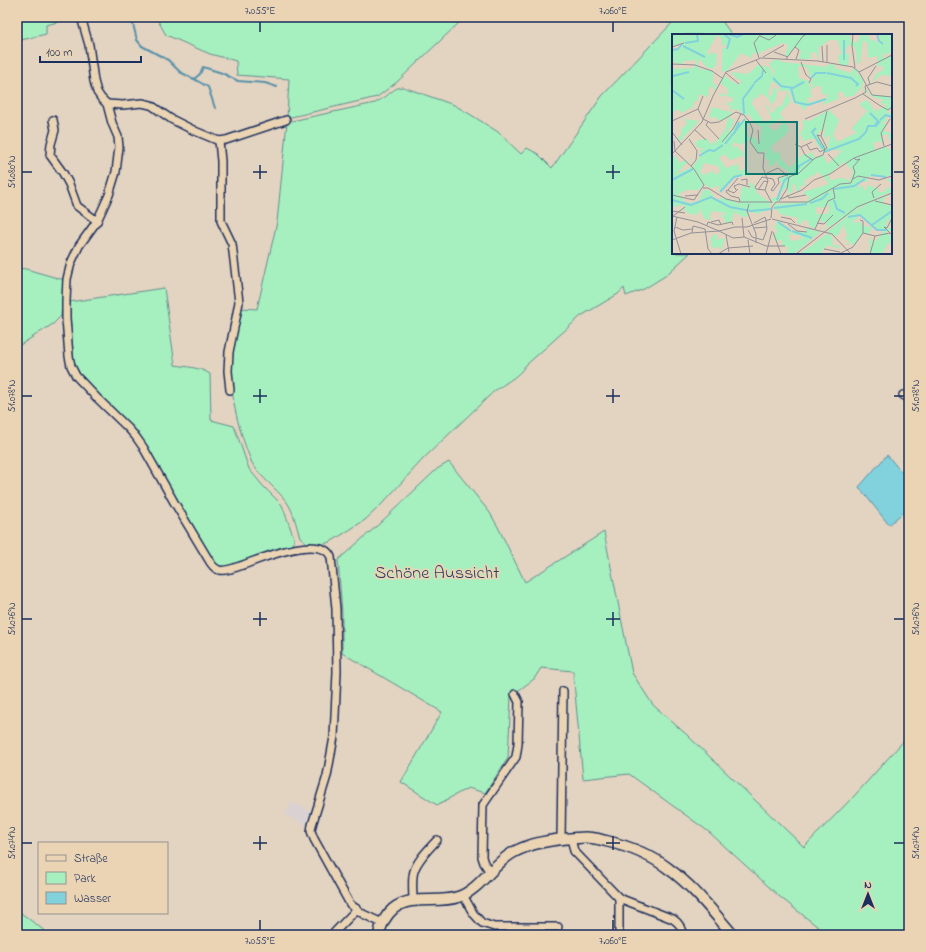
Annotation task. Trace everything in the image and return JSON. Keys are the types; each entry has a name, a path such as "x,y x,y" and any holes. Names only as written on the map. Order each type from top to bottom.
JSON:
{"street":[{"path":"82,17 97,92 107,104 112,123 118,137 119,147 116,172 112,188 97,221 79,246 71,264 66,290 66,318 71,366 76,376 136,437 214,568 218,570 232,569 293,549 306,547 326,551 331,557 336,606 337,672 335,718 332,753 311,831 350,904 363,914 382,923"},
{"path":"107,104 123,105 142,103 151,106 194,131 219,141 286,120"},
{"path":"53,120 55,130 50,155 69,184 77,206 97,221"},
{"path":"219,141 221,161 222,221 232,244 238,302 229,352 228,371 230,390"},
{"path":"563,691 566,839 574,851 619,898 673,918 679,923 682,930 682,935"},
{"path":"490,872 482,857 482,805 516,757 518,744 519,702 515,694"},
{"path":"379,935 382,923 388,913 397,906 405,902 445,900 463,895 471,890 514,852 545,841 592,838 622,845 648,856 670,869 689,886 733,935"},
{"path":"413,901 412,876 418,863 437,840"},
{"path":"463,895 472,913 482,923 494,927 558,927"},
{"path":"619,898 619,935"},
{"path":"332,935 356,909"}],"shaded area":[{"path":"292,802 314,813 309,827 285,815"}],"green space":[{"path":"17,17 77,17 46,25 46,34 17,41"},
{"path":"156,17 463,17 463,19 397,82 377,97 287,118 289,79 237,75 236,61 210,54 166,35"},
{"path":"673,17 719,17 731,34 672,34 672,254 689,254 665,276 644,289 626,296 624,288 618,294 581,316 525,366 517,376 491,394 424,458 381,505 365,520 332,541 324,544 307,543 300,537 289,505 252,463 243,440 236,415 232,390 233,351 241,308 257,309 277,222 287,122 375,103 395,89 403,87 454,105 498,132 521,154 527,148 538,154 552,168 602,96 674,21"},
{"path":"17,268 26,269 64,280 61,316 53,324 17,347"},
{"path":"164,288 175,365 197,369 210,374 211,420 234,426 249,469 282,505 294,538 294,543 291,547 225,567 214,563 209,557 139,435 81,377 74,364 69,302"},
{"name":"Schöne Aussicht","path":"449,462 490,513 525,582 604,532 632,673 653,705 687,735 804,847 856,794 909,735 909,935 820,935 818,927 780,897 709,832 629,774 583,779 573,671 541,668 534,679 511,696 508,758 485,793 468,788 437,805 401,782 442,712 342,653 342,612 338,560 378,525 437,469"},
{"path":"17,910 50,935 17,935"}],"water":[{"path":"887,455 909,481 909,507 889,525 859,487"}],"waterway":[{"path":"133,24 137,40 142,46 168,60 180,72 194,79 200,74 203,67 222,73 238,81 265,83 277,87"},
{"path":"194,79 208,87 215,108"},
{"path":"902,935 909,925"}]}
